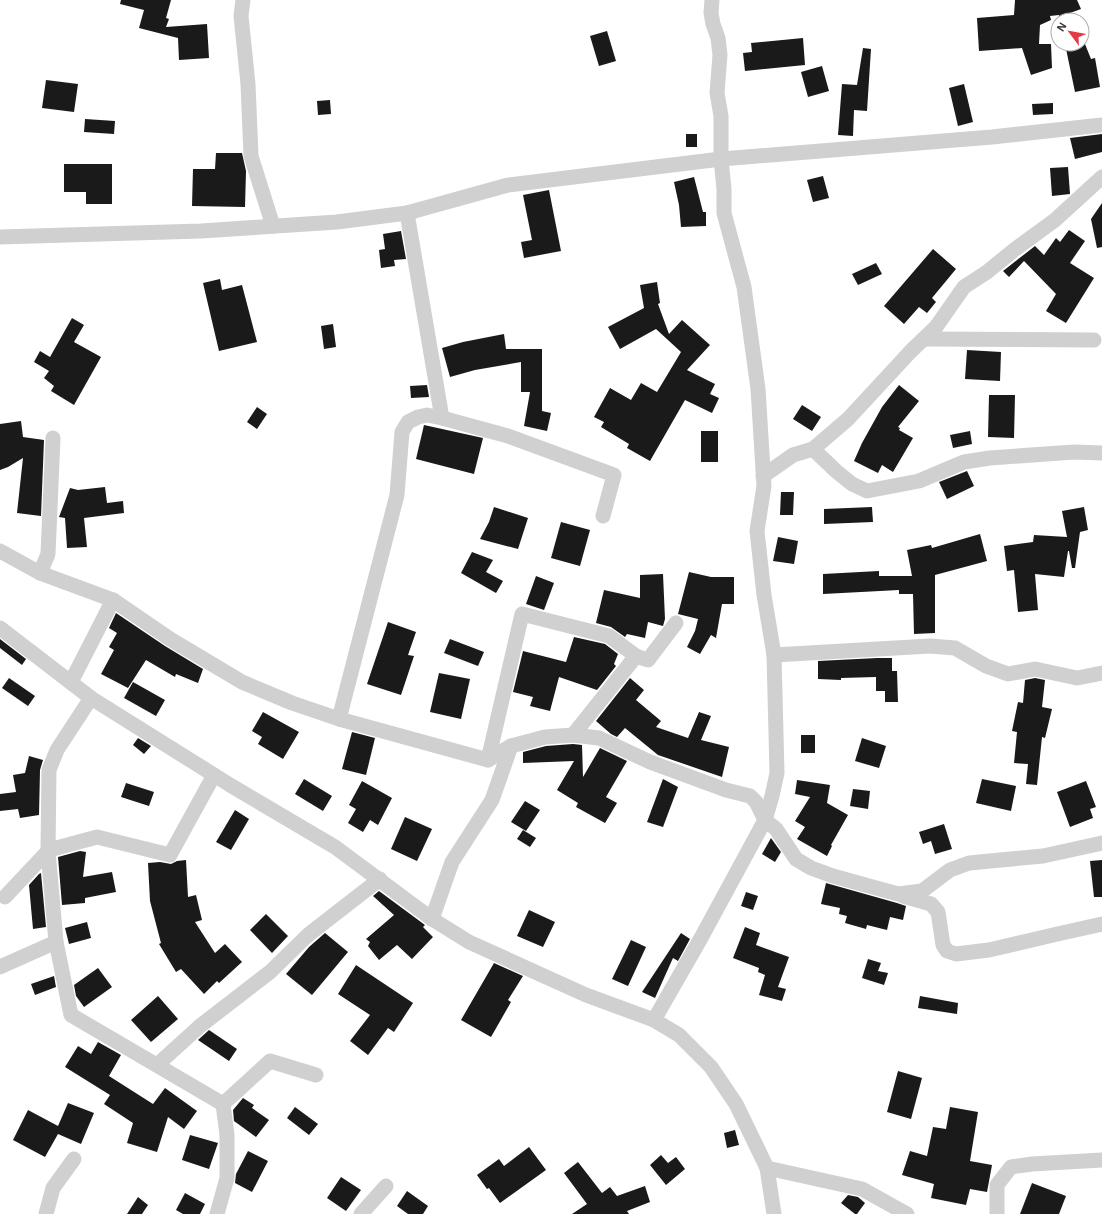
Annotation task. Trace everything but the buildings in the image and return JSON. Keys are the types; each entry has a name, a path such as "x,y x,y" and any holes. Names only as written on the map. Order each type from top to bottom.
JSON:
{"street":[{"path":"243,0 241,16 248,84 251,156 273,226"},
{"path":"654,1020 701,938 765,820 777,774 774,655 764,595 757,531 764,486 758,389 744,288 724,213 724,189 720,159 721,116 717,93 720,55 718,38 711,13 712,0"},
{"path":"0,237 201,231 337,222 407,213 508,185 720,159 992,137 1102,125"},
{"path":"763,476 793,456 813,449 848,419 911,351 936,328 964,287 988,272 1014,250 1055,220 1102,177"},
{"path":"407,213 442,418"},
{"path":"924,339 1094,340"},
{"path":"339,719 397,495 402,432 408,422 418,417 427,415 442,418 508,436 614,475 604,516"},
{"path":"40,573 48,554 53,438"},
{"path":"813,449 852,484 867,491 919,481 964,462 990,458 1074,452 1102,453"},
{"path":"0,551 40,573 113,600 170,639 242,682 292,703 339,719 488,760 511,746 545,737 573,735 599,738 650,762 726,790 750,796 756,802 765,820 776,829 796,859 811,868 833,876 931,904 938,912 943,945 947,951 956,954 989,950 1053,934 1102,924"},
{"path":"70,682 113,600"},
{"path":"488,760 522,614 609,636 636,656 648,660 676,623"},
{"path":"0,628 91,698 214,775 335,847 432,919 469,942 579,992 654,1020 679,1035 711,1067 736,1104 767,1168 774,1214"},
{"path":"774,655 930,646 955,648 986,666 1008,674 1035,669 1077,678 1102,673"},
{"path":"573,735 636,656"},
{"path":"91,698 57,750 49,770 49,851 56,942 71,1015 223,1104"},
{"path":"432,919 452,862 492,800 511,746"},
{"path":"5,898 49,851 97,837 170,855 214,775"},
{"path":"898,894 922,891 950,870 969,863 1043,856 1102,843"},
{"path":"157,1065 200,1026 270,972 308,935 380,879"},
{"path":"0,967 56,942"},
{"path":"223,1104 270,1060 316,1075"},
{"path":"217,1214 227,1178 227,1135 223,1104"},
{"path":"46,1214 53,1188 74,1159"},
{"path":"997,1214 997,1185 1011,1167 1032,1164 1102,1160"},
{"path":"767,1168 862,1189 907,1214"},
{"path":"361,1214 386,1186"}]}
